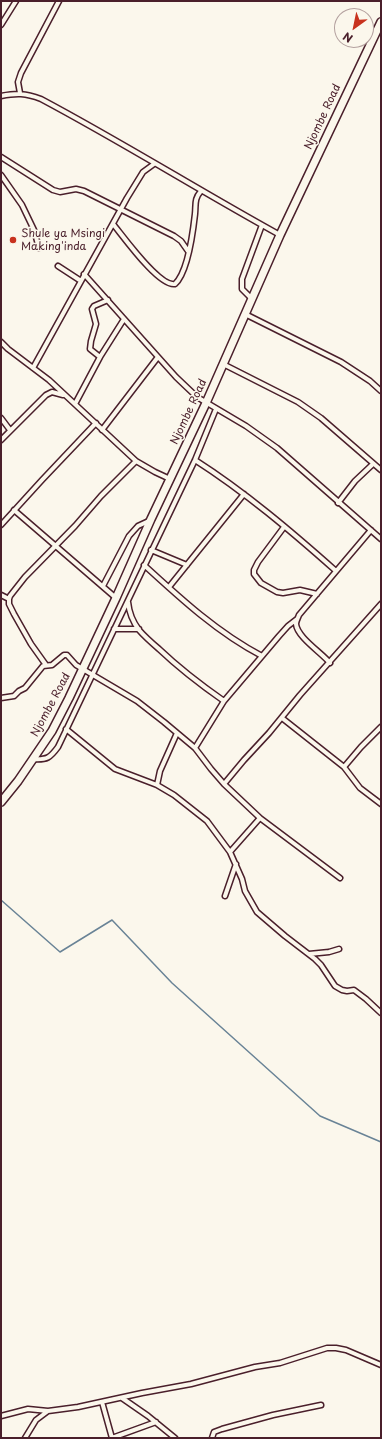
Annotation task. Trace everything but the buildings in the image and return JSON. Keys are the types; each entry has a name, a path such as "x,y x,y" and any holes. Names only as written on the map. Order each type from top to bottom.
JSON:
{"highway":[{"name":"Njombe Road","path":"1,802 18,781 52,731 83,669 151,519 206,403 280,235 381,22"}],"street":[{"path":"1,25 3,16 16,1"},
{"path":"20,93 18,82 21,73 60,1"},
{"path":"1,96 20,93 41,99 104,133 154,164 280,235"},
{"path":"1,157 53,190 60,192 80,190 121,209 178,239 188,251"},
{"path":"33,368 121,209 143,172 154,164"},
{"path":"1,175 22,205 34,230 39,248"},
{"path":"113,224 157,276 168,283 174,284 180,278 184,269 195,202 201,191"},
{"path":"252,300 242,289 242,279 262,225"},
{"path":"58,266 80,281"},
{"path":"84,274 158,358 197,397 246,426 272,444 381,539"},
{"path":"100,357 90,349 96,324 92,309 94,306 108,300"},
{"path":"245,314 341,362 364,377 381,391"},
{"path":"74,404 100,357 124,319"},
{"path":"2,344 49,380 136,460 155,472 170,479"},
{"path":"102,430 158,358"},
{"path":"223,364 298,402 321,418 372,464 381,470"},
{"path":"1,440 49,393 64,395"},
{"path":"33,759 47,759 58,747 195,460 216,409"},
{"path":"1,418 10,430"},
{"path":"1,525 96,423"},
{"path":"46,665 31,644 9,604 10,596 20,583 136,460"},
{"path":"195,460 244,494 336,571"},
{"path":"338,503 355,481 372,464"},
{"path":"169,587 244,494"},
{"path":"14,510 116,598"},
{"path":"103,586 129,536 138,526 151,519"},
{"path":"284,527 258,562 254,570 254,574 261,583 277,592 283,593 300,590 317,594"},
{"path":"195,748 224,701 288,626 297,619 371,530"},
{"path":"151,550 187,565"},
{"path":"144,565 199,613 232,639 262,656"},
{"path":"1,595 9,599"},
{"path":"128,600 129,610 139,629 178,666 224,701"},
{"path":"224,784 381,604"},
{"path":"297,619 297,629 301,635 330,663"},
{"path":"114,629 139,629"},
{"path":"1,698 14,696 25,688 40,668 46,665 52,665 64,655 67,655 74,664 146,708 177,733 195,748 210,769 260,818 340,878"},
{"path":"282,718 344,767 360,788 381,804"},
{"path":"344,767 381,727"},
{"path":"66,729 115,769 157,785 174,794 206,821 230,852 242,879 245,891 257,912 321,964 335,986 342,990 354,990 366,999 381,1014"},
{"path":"157,785 160,771 177,733"},
{"path":"230,852 260,818"},
{"path":"224,896 236,864"},
{"path":"309,954 329,952 339,949"},
{"path":"1,1416 28,1410 48,1411 78,1407 191,1384 255,1367 280,1363 332,1347 346,1350 381,1365"},
{"path":"122,1398 156,1422 175,1438"},
{"path":"102,1402 112,1438 156,1422"},
{"path":"212,1438 214,1432 222,1429 273,1415 320,1405"},
{"path":"25,1438 36,1420 48,1411"}],"waterway":[{"path":"1,900 60,952 112,920 172,983 320,1116 381,1142"}],"place":[{"name":"Shule ya Msingi Making'inda","path":"13,240"}]}
